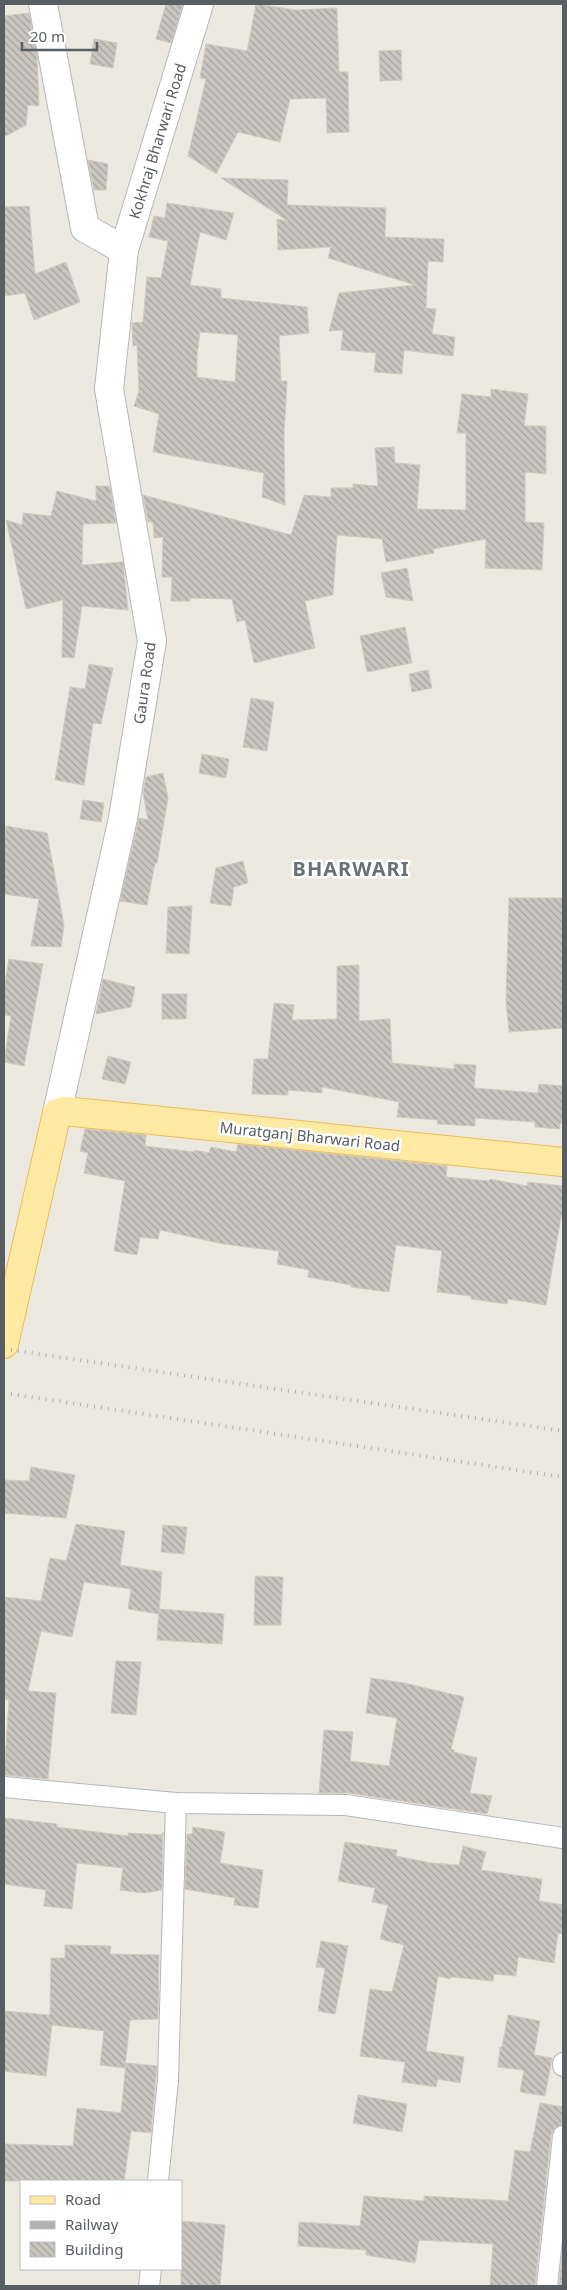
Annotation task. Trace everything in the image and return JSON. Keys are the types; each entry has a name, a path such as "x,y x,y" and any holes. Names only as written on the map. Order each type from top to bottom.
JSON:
{"main road":[{"name":"Muratganj Bharwari Road","path":"57,1113 64,1111 563,1162"},
{"path":"4,1344 57,1113"}],"street":[{"path":"43,4 85,228 124,250"},
{"name":"Kokhraj Bharwari Road","path":"124,250 199,4"},
{"name":"Gaura Road","path":"57,1113 123,818 152,641 108,389 124,250"},
{"path":"4,1787 176,1803 346,1805 563,1838"},
{"path":"158,2180 168,2080 176,1803"},
{"path":"547,2286 563,2136"},
{"path":"150,2286 151,2270"}],"building":[{"path":"166,4 183,4 171,43 156,39"},
{"path":"256,4 296,10 337,8 339,72 348,72 349,132 327,133 326,98 290,99 280,142 238,132 216,174 188,156 206,79 200,78 206,44 247,51"},
{"path":"29,13 37,56 39,106 28,105 26,125 4,137 4,16"},
{"path":"94,39 117,43 113,68 90,64"},
{"path":"401,50 402,80 380,81 379,51"},
{"path":"88,160 108,164 106,190 94,190"},
{"path":"221,178 288,180 287,205 386,208 385,237 444,239 443,262 428,261 426,308 436,309 432,334 455,337 453,356 404,350 402,374 374,372 376,353 341,350 343,330 329,331 339,293 415,285 328,258 331,247 278,250 277,219 288,221"},
{"path":"167,203 234,213 226,240 200,232 190,285 221,289 221,298 307,307 309,333 279,336 281,381 287,381 284,435 285,505 262,497 264,473 153,452 159,414 134,406 139,391 137,345 133,346 132,323 143,322 147,277 161,278 168,241 149,237 154,216 165,218","holes":["200,332 238,335 235,382 197,377"]},
{"path":"29,206 35,274 66,262 80,302 34,320 25,293 4,296 4,207"},
{"path":"491,389 528,394 524,426 546,426 546,474 525,472 525,522 544,523 542,570 485,568 486,539 433,549 434,553 386,562 382,539 337,535 333,595 305,601 315,648 254,663 245,620 237,622 232,599 191,598 190,601 171,601 172,577 162,577 163,537 154,538 153,522 148,522 143,495 291,535 304,495 331,497 331,488 353,488 353,484 378,486 375,448 394,447 395,463 420,465 417,509 466,510 466,433 457,433 462,394 491,397"},
{"path":"96,486 110,486 116,523 83,524 82,565 123,562 128,610 82,606 74,658 62,657 63,600 26,609 6,520 22,525 23,513 51,516 57,491 96,501"},
{"path":"407,568 413,601 386,597 381,573"},
{"path":"405,627 412,663 367,672 360,636"},
{"path":"89,664 113,668 101,724 93,723 84,785 55,780 70,687 85,689"},
{"path":"428,670 432,688 412,692 409,674"},
{"path":"251,698 274,702 267,751 243,747"},
{"path":"202,754 229,759 226,778 199,773"},
{"path":"163,773 168,798 157,863 155,863 147,905 120,901 139,818 148,820 143,793 146,777"},
{"path":"83,800 104,803 101,822 80,819"},
{"path":"6,826 47,833 64,925 61,947 31,946 39,899 4,894 4,840"},
{"path":"243,861 248,883 234,887 231,906 210,903 216,868"},
{"path":"509,898 563,898 563,1028 509,1032 506,1001"},
{"path":"192,906 189,954 166,953 168,907"},
{"path":"9,959 43,964 24,1066 4,1062 11,1016 4,1015 4,988"},
{"path":"359,965 359,1021 390,1019 392,1063 454,1069 454,1064 476,1065 474,1088 538,1093 539,1084 563,1086 563,1123 560,1123 560,1129 535,1127 535,1122 475,1118 475,1126 437,1124 438,1120 397,1117 399,1102 322,1087 322,1093 288,1090 288,1095 252,1094 254,1059 268,1059 274,1003 294,1005 292,1020 337,1019 337,966"},
{"path":"103,979 135,987 131,1007 96,1014"},
{"path":"162,994 187,994 186,1019 162,1019"},
{"path":"108,1056 131,1062 125,1084 102,1079"},
{"path":"85,1129 146,1135 145,1146 194,1152 194,1150 209,1153 211,1147 236,1152 238,1144 447,1166 446,1177 489,1181 490,1179 527,1186 528,1182 563,1186 563,1217 561,1217 546,1305 508,1299 507,1304 471,1299 471,1296 437,1292 442,1251 396,1245 389,1292 351,1287 351,1285 308,1277 309,1270 277,1264 279,1251 223,1244 160,1230 158,1239 140,1237 137,1255 114,1251 125,1181 84,1173 88,1153 80,1151"},
{"path":"31,1467 75,1475 66,1518 4,1513 4,1480 29,1481"},
{"path":"76,1524 125,1531 120,1565 162,1572 159,1614 128,1609 131,1589 84,1582 72,1637 41,1631 28,1691 56,1693 48,1779 4,1775 9,1700 4,1699 4,1597 41,1601 50,1558 66,1561"},
{"path":"163,1525 187,1527 184,1554 161,1552"},
{"path":"255,1576 283,1577 281,1625 254,1625"},
{"path":"159,1609 224,1614 222,1644 157,1640"},
{"path":"116,1661 141,1662 136,1715 111,1713"},
{"path":"371,1678 404,1683 464,1697 451,1749 454,1752 477,1758 470,1793 492,1796 487,1814 348,1793 319,1793 324,1730 353,1732 350,1761 389,1766 397,1718 366,1713"},
{"path":"4,1818 57,1824 57,1827 128,1836 128,1833 163,1835 162,1890 144,1893 120,1890 123,1868 77,1863 72,1909 44,1906 46,1890 4,1884"},
{"path":"193,1827 225,1832 220,1863 263,1870 258,1908 234,1905 235,1898 185,1889 187,1834 192,1834"},
{"path":"345,1842 397,1850 396,1856 431,1863 459,1865 463,1846 486,1852 481,1870 542,1879 539,1901 563,1905 563,1934 558,1933 554,1963 518,1957 516,1976 494,1974 493,1981 451,1977 450,1979 438,1976 426,2051 464,2057 460,2083 438,2079 436,2087 402,2082 405,2062 360,2056 370,1989 392,1992 404,1945 380,1939 388,1905 372,1902 375,1888 338,1881"},
{"path":"321,1941 348,1946 335,2014 318,2011 325,1968 316,1967"},
{"path":"65,1945 111,1946 110,1954 159,1955 158,2019 130,2020 125,2068 100,2065 104,2031 52,2025 46,2076 4,2071 4,2011 50,2015 51,1958 65,1958"},
{"path":"508,2015 540,2021 534,2055 552,2058 545,2096 520,2092 524,2070 498,2067 500,2047 502,2047"},
{"path":"126,2063 157,2066 151,2133 131,2131 124,2180 4,2181 4,2144 73,2146 77,2108 121,2113"},
{"path":"358,2095 407,2104 402,2132 353,2123"},
{"path":"540,2103 563,2107 563,2113 561,2125 554,2129 551,2135 535,2286 490,2286 493,2244 419,2240 415,2263 366,2255 366,2250 298,2246 299,2222 360,2226 364,2196 424,2201 424,2196 508,2201 515,2150 530,2152"},
{"path":"182,2221 225,2225 220,2286 181,2286"},
{"path":"563,2246 563,2286 559,2286"}],"railway":[{"path":"4,1349 563,1431"},
{"path":"4,1393 563,1477"}],"district":[{"name":"BHARWARI","path":"351,868"}]}
